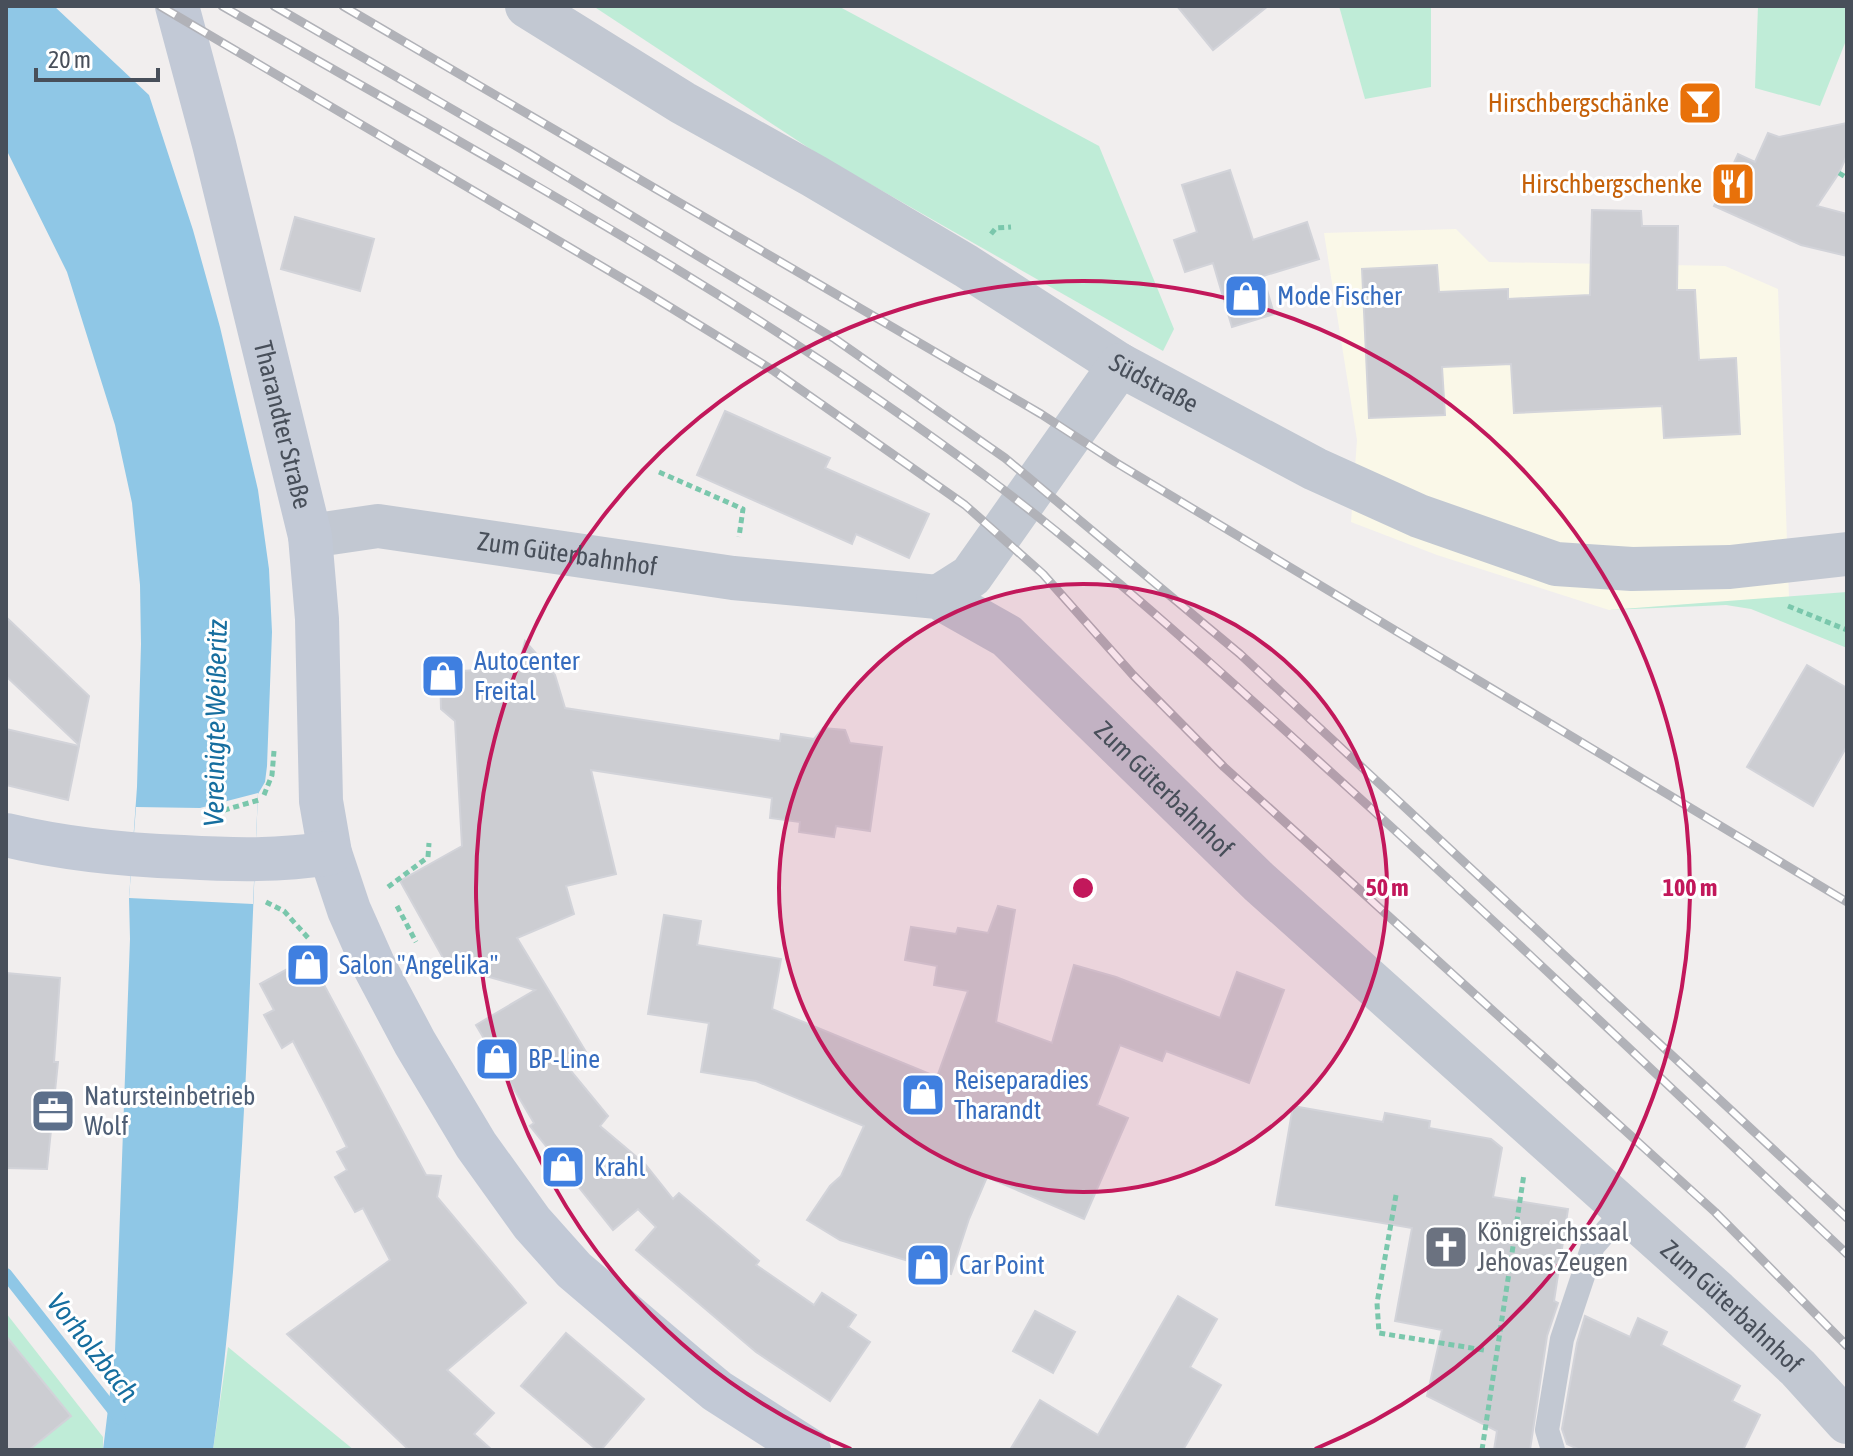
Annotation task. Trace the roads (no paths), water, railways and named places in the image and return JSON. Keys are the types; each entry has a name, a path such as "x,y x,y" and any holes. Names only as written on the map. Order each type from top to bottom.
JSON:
{"main road":[{"name":"Tharandter Straße","path":"177,6 218,159 310,536 317,619 321,801 330,853 349,910 373,964 415,1043 476,1145 532,1223 574,1270 717,1391 809,1450"},
{"path":"6,835 56,846 135,855 256,880 296,858 330,853"}],"street":[{"name":"Südstraße","path":"527,6 683,103 966,266 1120,365 1328,475 1419,516 1556,564 1632,569 1730,567 1847,554"},
{"path":"938,597 971,576 1120,365"},
{"name":"Zum Güterbahnhof","path":"310,536 378,526 733,578 938,597 1007,636 1259,882 1798,1368 1847,1422"}],"lane":[{"path":"1553,1450 1547,1430 1562,1339 1593,1246 1625,1210"}],"water":[{"name":"Vereinigte Weißeritz","path":"6,6 54,6 149,95 193,230 220,327 258,490 269,569 272,632 267,766 265,782 258,794 238,1205 213,1450 103,1450 115,1352 129,898 137,787 140,585 132,503 115,425 67,272 6,149"}],"waterway":[{"name":"Vorholzbach","path":"6,1274 120,1419"}],"railway":[{"path":"160,6 774,371 965,505 1043,574 1133,675 1224,767 1715,1212 1847,1346"},
{"path":"222,6 515,173 709,289 804,349 988,478 1121,585 1249,698 1527,952 1847,1254"},
{"path":"274,6 528,153 835,339 1005,458 1240,654 1847,1218"},
{"path":"343,6 1041,414 1115,462 1847,902"}],"place":[{"name":"Hirschbergschänke","path":"1700,103"},
{"name":"Hirschbergschenke","path":"1733,184"},
{"name":"Mode Fischer","path":"1246,296"},
{"name":"Autocenter Freital","path":"443,676"},
{"name":"Salon \"Angelika\"","path":"308,965"},
{"name":"BP-Line","path":"497,1059"},
{"name":"Reiseparadies Tharandt","path":"923,1095"},
{"name":"Natursteinbetrieb Wolf","path":"53,1111"},
{"name":"Krahl","path":"563,1167"},
{"name":"Königreichssaal Jehovas Zeugen","path":"1446,1247"},
{"name":"Car Point","path":"928,1265"}]}
